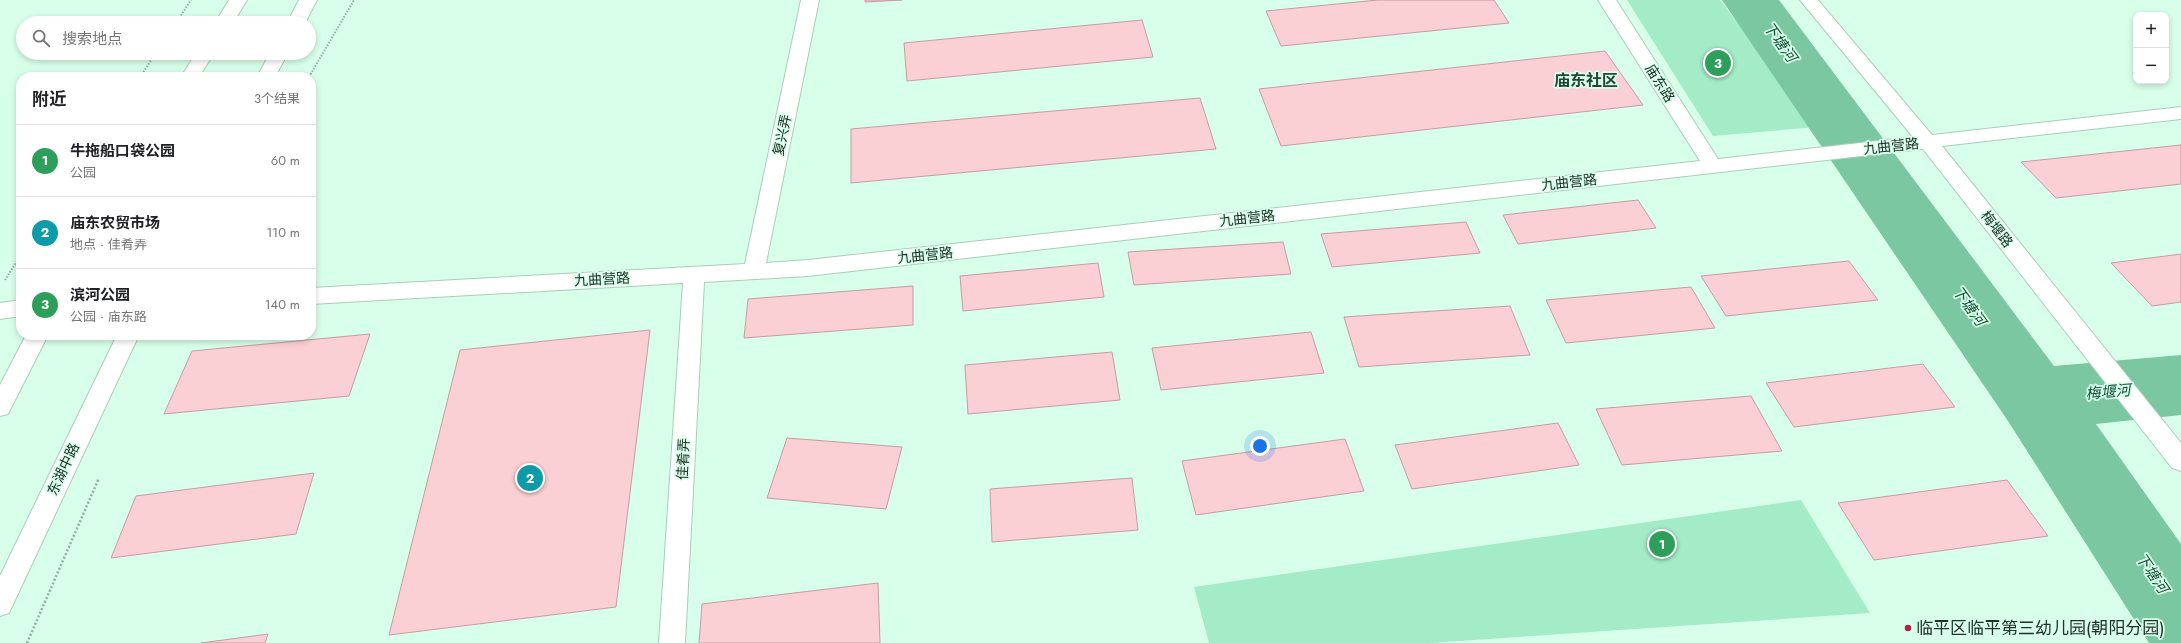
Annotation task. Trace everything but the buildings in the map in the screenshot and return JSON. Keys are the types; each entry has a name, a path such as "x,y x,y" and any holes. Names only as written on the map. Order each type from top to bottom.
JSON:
{"street":[{"path":"228,16 238,0"},
{"path":"300,16 308,0"},
{"name":"复兴弄","path":"754,271 810,0"},
{"name":"庙东路","path":"1607,0 1722,165"},
{"name":"梅堰路","path":"1809,0 1926,142 2181,461"},
{"path":"193,72 201,60"},
{"path":"269,72 275,60"},
{"name":"九曲营路","path":"316,296 808,268 2181,113"},
{"name":"佳肴弄","path":"672,643 694,274"},
{"path":"0,311 16,309"},
{"path":"0,407 34,340"},
{"name":"东湖中路","path":"0,604 98,395 126,340"}],"path":[{"path":"181,16 191,0"},
{"path":"312,72 354,0"},
{"path":"143,72 151,60"},
{"path":"4,280 16,262"},
{"path":"27,643 102,471"}],"green space":[{"path":"1627,0 1720,0 1816,127 1713,136"},
{"path":"1801,500 1870,613 1430,643 1209,643 1194,587"}],"waterway":[{"name":"下塘河","path":"1750,0 2035,399"},
{"name":"梅堰河","path":"2035,399 2181,385"},
{"name":"下塘河","path":"2035,399 2181,616"}],"place":[{"name":"滨河公园","path":"1718,63"},
{"name":"庙东农贸市场","path":"530,478"},
{"name":"牛拖船口袋公园","path":"1662,544"},
{"name":"临平区临平第三幼儿园(朝阳分园)","path":"1908,628"}],"district":[{"name":"庙东社区","path":"1586,80"}]}
